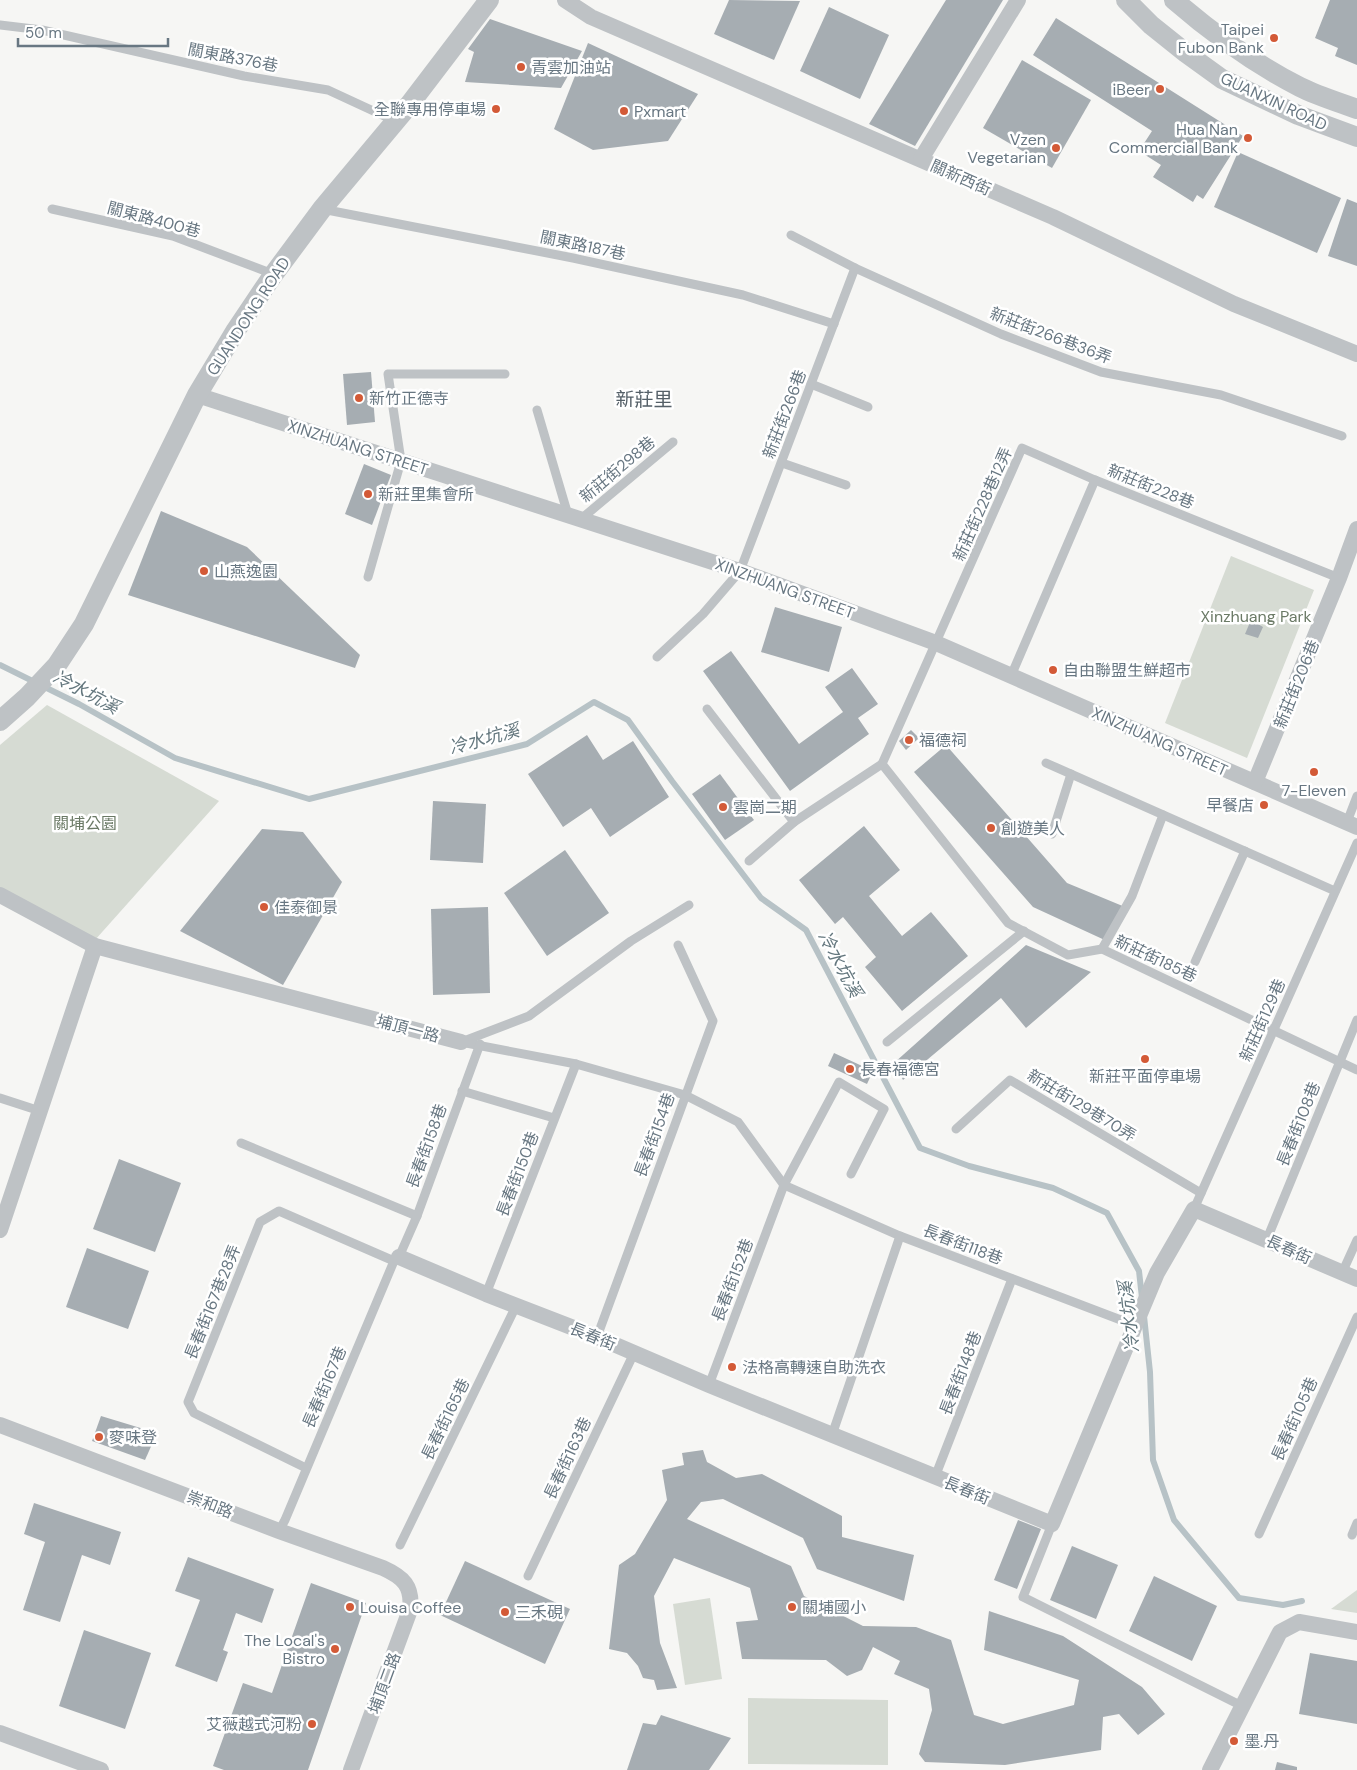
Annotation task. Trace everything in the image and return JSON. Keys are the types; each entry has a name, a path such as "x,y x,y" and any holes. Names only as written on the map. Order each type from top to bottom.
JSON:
{"street":[{"name":"GUANDONG ROAD","path":"0,721 27,697 57,665 84,624 197,395 236,330 273,274 322,209 395,121 489,0"},
{"name":"關新西街","path":"565,0 592,17 1053,217 1234,304 1357,354"},
{"path":"921,159 1018,0"},
{"name":"GUANXIN ROAD","path":"1126,0 1150,25 1222,79 1298,115 1357,137"},
{"name":"GUANXIN ROAD","path":"1174,0 1231,45 1262,65 1301,88 1357,109"},
{"name":"XINZHUANG STREET","path":"197,395 740,571 936,643 1352,824"},
{"name":"新莊街206巷","path":"1255,782 1339,578 1357,529"},
{"name":"埔頂一路","path":"0,895 95,946 461,1042"},
{"path":"0,1230 95,946"},
{"path":"1052,1524 1157,1273 1194,1209"},
{"name":"長春街","path":"1194,1209 1350,1276"},
{"name":"長春街","path":"396,1259 597,1337 709,1385 1052,1524"},
{"name":"崇和路","path":"0,1425 279,1531 383,1568 398,1575 407,1584 410,1595"},
{"name":"埔頂二路","path":"351,1770 410,1610 410,1595"},
{"path":"1210,1770 1280,1632 1299,1622 1357,1632"},
{"path":"0,1733 101,1770"}],"lane":[{"name":"關東路376巷","path":"0,26 42,30 244,76 328,90 395,121"},
{"name":"關東路400巷","path":"52,208 174,236 273,274"},
{"name":"關東路187巷","path":"322,209 573,258 743,295 834,324"},
{"name":"新莊街266巷36弄","path":"791,236 855,268 1001,334 1101,372 1221,394 1342,436"},
{"name":"新莊街266巷","path":"657,657 703,614 740,571 855,268"},
{"path":"368,577 401,461 388,374 505,374"},
{"path":"811,384 868,407"},
{"path":"537,410 574,517"},
{"name":"新莊街298巷","path":"574,517 673,442"},
{"name":"新莊街228巷12弄","path":"936,643 1022,448 1094,480"},
{"path":"782,463 846,485"},
{"name":"新莊街228巷","path":"1011,676 1094,480 1339,578"},
{"path":"749,861 794,822 882,764 936,643"},
{"path":"707,709 794,822"},
{"path":"1046,763 1336,892"},
{"name":"新莊街185巷","path":"882,764 1008,923 1068,955 1102,949 1357,1070"},
{"path":"1052,834 1070,774"},
{"path":"1352,824 1357,796"},
{"path":"1102,949 1132,896 1163,814"},
{"name":"新莊街129巷","path":"1194,1209 1357,844"},
{"path":"1195,962 1245,851"},
{"name":"埔頂一路","path":"461,1042 530,1016 631,941 689,905"},
{"path":"887,1042 1024,931"},
{"name":"長春街154巷","path":"597,1337 713,1021 678,946"},
{"name":"長春街108巷","path":"1267,1239 1357,1020"},
{"path":"461,1042 480,1044 576,1064 685,1095 738,1122 784,1185"},
{"name":"長春街158巷","path":"396,1259 417,1216 480,1044"},
{"name":"長春街150巷","path":"486,1294 576,1064"},
{"name":"新莊街129巷70弄","path":"956,1129 1010,1080 1201,1193"},
{"name":"長春街152巷","path":"709,1385 784,1185 839,1082 884,1109 851,1174"},
{"path":"462,1091 554,1118"},
{"path":"0,1098 40,1111"},
{"path":"242,1143 417,1216"},
{"name":"長春街118巷","path":"784,1185 900,1236 1134,1325"},
{"name":"長春街167巷28弄","path":"306,1468 194,1414 188,1402 260,1222 279,1211 396,1259"},
{"path":"832,1435 900,1236"},
{"path":"1350,1276 1357,1240"},
{"name":"長春街167巷","path":"279,1531 396,1259"},
{"name":"長春街148巷","path":"935,1477 1012,1279"},
{"name":"長春街165巷","path":"400,1545 516,1306"},
{"name":"長春街105巷","path":"1259,1534 1357,1316"},
{"name":"長春街163巷","path":"528,1576 634,1353"},
{"path":"1352,1535 1357,1523"},
{"path":"1052,1524 1023,1597 1242,1706"}],"green space":[{"name":"Xinzhuang Park","path":"1231,556 1314,590 1247,758 1165,723"},
{"name":"關埔公園","path":"47,705 219,801 95,940 0,888 0,745"},
{"path":"1357,1590 1357,1613 1331,1609"},
{"path":"710,1598 722,1679 685,1685 673,1604"},
{"path":"748,1698 888,1700 888,1765 748,1764"}],"building":[{"path":"729,0 800,1 774,60 714,34"},
{"path":"946,0 1003,0 915,146 869,124"},
{"path":"1330,0 1357,0 1357,65 1335,56 1338,48 1315,38"},
{"path":"829,7 889,35 860,99 800,71"},
{"path":"1056,18 1243,136 1203,199 1197,195 1193,202 1153,177 1161,165 1139,151 1152,131 1033,55"},
{"name":"青雲加油站","path":"490,19 582,51 561,88 465,82 474,52 468,49"},
{"name":"Pxmart","path":"588,43 698,94 668,141 593,150 554,129"},
{"path":"1022,60 1091,100 1052,168 983,128"},
{"path":"1238,152 1341,198 1317,253 1214,207"},
{"path":"1347,199 1357,203 1357,266 1328,256"},
{"name":"新竹正德寺","path":"371,372 375,422 347,425 343,374"},
{"name":"新莊里集會所","path":"364,464 391,475 372,525 345,514"},
{"name":"山燕逸園","path":"161,511 247,547 360,655 355,668 128,595"},
{"path":"775,607 842,627 829,672 761,652"},
{"path":"1251,620 1263,627 1258,638 1245,634"},
{"path":"731,651 799,744 843,712 825,687 852,668 878,704 858,718 869,734 790,791 703,671"},
{"name":"福德祠","path":"911,730 919,738 906,750 899,741"},
{"path":"587,735 603,760 633,741 669,797 610,837 591,808 563,827 528,774"},
{"name":"創遊美人","path":"946,745 1067,883 1125,907 1109,942 1033,907 914,772"},
{"name":"雲崗二期","path":"720,774 754,820 725,840 692,794"},
{"path":"433,801 486,804 483,863 430,860"},
{"path":"864,826 900,870 869,896 902,936 931,912 968,956 902,1011 865,967 876,957 843,917 835,924 799,880"},
{"name":"佳泰御景","path":"262,829 303,832 342,882 283,985 180,931"},
{"path":"565,850 609,913 547,956 504,893"},
{"path":"488,907 490,993 433,995 431,909"},
{"path":"1026,945 1091,972 1026,1028 1001,998 903,1080 894,1063"},
{"name":"長春福德宮","path":"834,1053 873,1071 867,1084 828,1066"},
{"path":"119,1159 181,1183 155,1252 93,1229"},
{"path":"87,1248 149,1271 128,1329 66,1307"},
{"path":"101,1416 157,1433 145,1460 92,1441"},
{"path":"703,1450 707,1462 736,1478 762,1474 842,1516 842,1537 914,1555 904,1601 817,1569 803,1538 723,1499 701,1502 687,1519 791,1566 804,1596 863,1626 916,1627 951,1640 974,1715 1003,1724 1074,1705 1079,1680 984,1650 989,1611 1063,1636 1142,1687 1165,1714 1138,1735 1119,1714 1103,1717 1101,1750 1005,1765 925,1762 919,1754 932,1710 929,1689 894,1674 900,1661 873,1647 862,1670 847,1676 826,1660 742,1659 736,1622 758,1620 750,1588 674,1558 654,1596 660,1643 677,1688 657,1690 654,1680 643,1678 638,1666 627,1653 609,1649 619,1565 635,1554 667,1500 662,1470 684,1465 682,1453"},
{"path":"34,1503 121,1532 110,1565 82,1555 60,1622 23,1610 45,1542 24,1534"},
{"path":"1018,1520 1041,1529 1017,1589 994,1580"},
{"path":"1072,1546 1118,1565 1096,1619 1050,1600"},
{"path":"188,1557 274,1589 262,1623 236,1613 223,1650 228,1652 217,1682 175,1666 200,1600 175,1591"},
{"name":"三禾硯","path":"465,1561 570,1609 545,1664 440,1615"},
{"path":"1154,1576 1217,1606 1192,1661 1129,1631"},
{"path":"311,1583 366,1603 308,1770 224,1770 213,1766 243,1683 272,1693"},
{"path":"84,1630 151,1653 125,1729 59,1706"},
{"path":"1310,1653 1357,1661 1357,1724 1299,1714"},
{"path":"661,1715 731,1738 709,1770 627,1770 643,1723 656,1725"},
{"path":"1277,1762 1297,1767 1297,1770 1275,1770"}],"waterway":[{"name":"冷水坑溪","path":"0,665 79,704 175,758 309,799 527,744 594,702 628,720 761,898 806,930 920,1148 969,1166 1053,1188 1107,1213 1139,1271 1142,1298"},
{"name":"冷水坑溪","path":"1144,1316 1150,1372 1153,1460 1174,1520 1239,1598 1283,1605 1302,1601"}],"place":[{"name":"Taipei Fubon Bank","path":"1274,38"},
{"name":"青雲加油站","path":"521,67"},
{"name":"iBeer","path":"1160,89"},
{"name":"全聯專用停車場","path":"496,109"},
{"name":"Pxmart","path":"624,111"},
{"name":"Hua Nan Commercial Bank","path":"1248,138"},
{"name":"Vzen Vegetarian","path":"1056,148"},
{"name":"新竹正德寺","path":"359,398"},
{"name":"新莊里集會所","path":"368,494"},
{"name":"山燕逸園","path":"204,571"},
{"name":"自由聯盟生鮮超市","path":"1053,670"},
{"name":"福德祠","path":"909,740"},
{"name":"7-Eleven","path":"1314,772"},
{"name":"早餐店","path":"1264,805"},
{"name":"雲崗二期","path":"723,807"},
{"name":"創遊美人","path":"991,828"},
{"name":"佳泰御景","path":"264,907"},
{"name":"新莊平面停車場","path":"1145,1059"},
{"name":"長春福德宮","path":"850,1069"},
{"name":"法格高轉速自助洗衣","path":"732,1367"},
{"name":"麥味登","path":"99,1437"},
{"name":"Louisa Coffee","path":"350,1607"},
{"name":"關埔國小","path":"792,1607"},
{"name":"三禾硯","path":"505,1612"},
{"name":"The Local's Bistro","path":"335,1649"},
{"name":"艾薇越式河粉","path":"312,1724"},
{"name":"墨.丹","path":"1234,1741"}],"district":[{"name":"新莊里","path":"644,399"}]}
